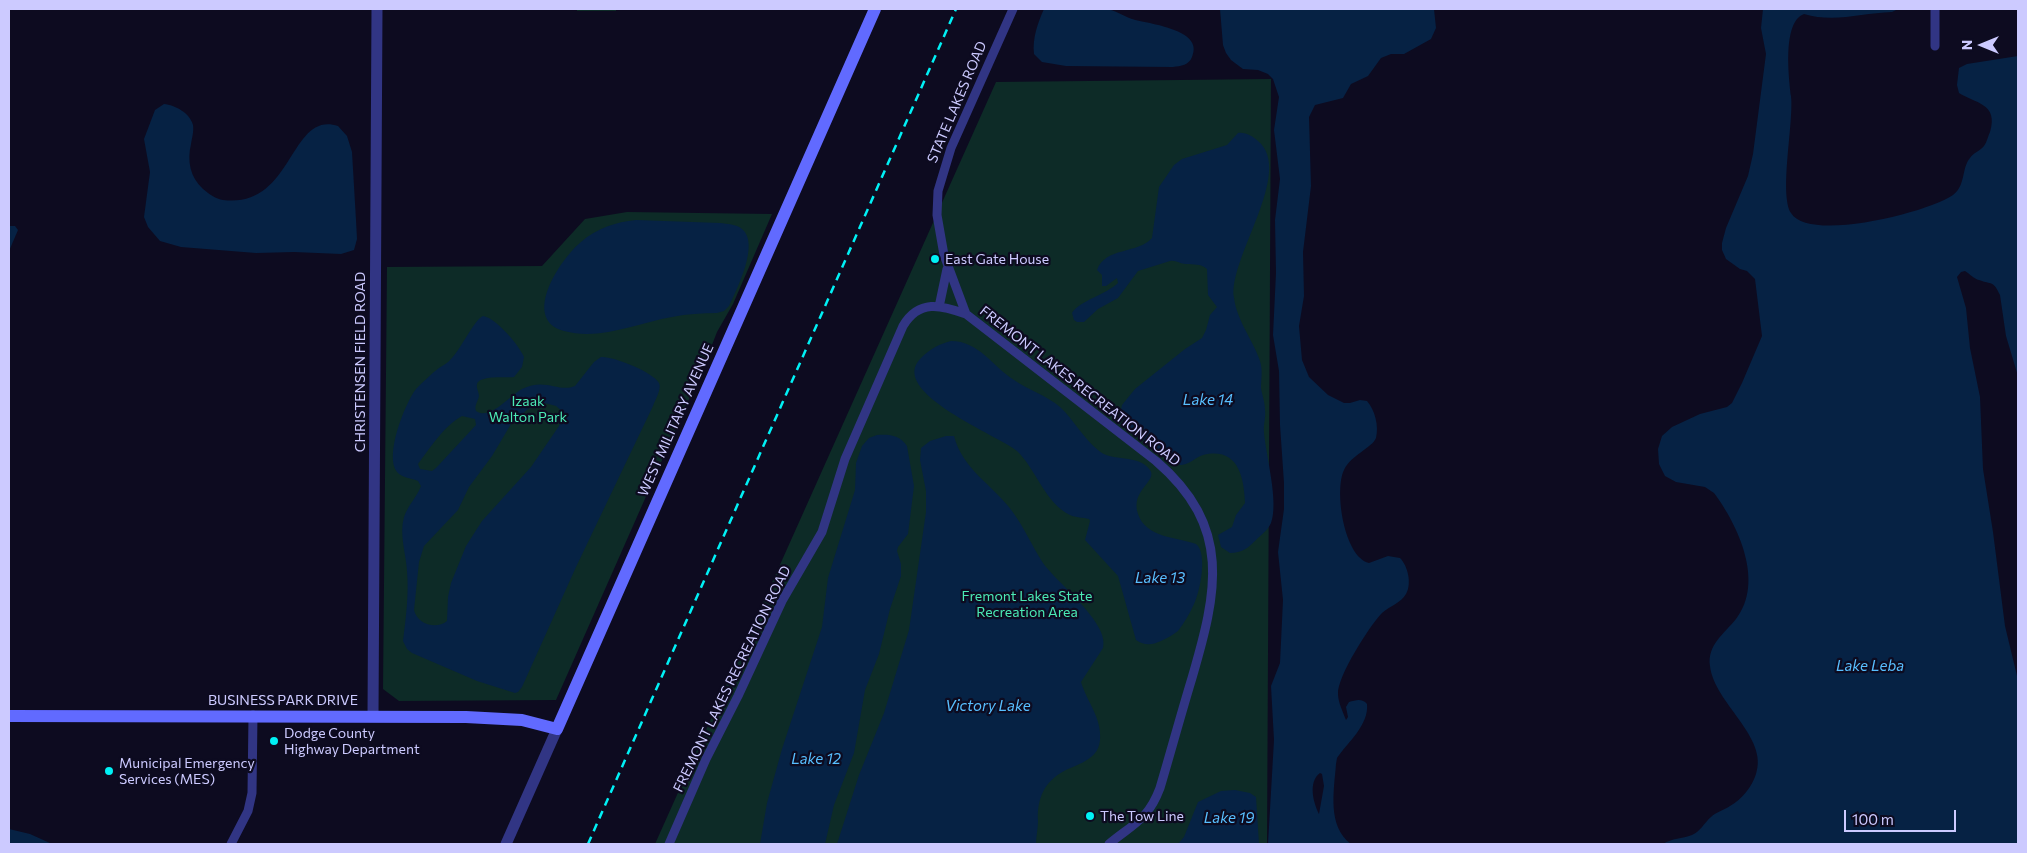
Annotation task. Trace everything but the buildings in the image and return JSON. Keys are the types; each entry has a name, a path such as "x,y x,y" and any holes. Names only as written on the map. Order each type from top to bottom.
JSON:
{"main road":[{"name":"WEST MILITARY AVENUE","path":"557,729 875,9"},
{"name":"BUSINESS PARK DRIVE","path":"9,716 373,715 500,718 533,722 557,729"}],"street":[{"name":"CHRISTENSEN FIELD ROAD","path":"373,715 376,9"},
{"name":"STATE LAKES ROAD","path":"966,314 947,268 937,215 938,196 942,173 951,148 1013,9"},
{"path":"1935,9 1936,46"},
{"name":"STATE LAKES ROAD","path":"939,307 947,268"},
{"name":"FREMONT LAKES RECREATION ROAD","path":"669,844 706,759 738,696 782,601 822,532 846,459 903,326 909,318 920,310 929,307 939,307 966,314 1174,477 1194,503 1208,538 1214,567 1210,607 1203,639 1160,788 1147,814 1109,844"},
{"path":"231,844 248,811 252,793 253,715"},
{"name":"WEST MILITARY AVENUE","path":"506,844 557,729"}],"green space":[{"path":"577,9 616,9 616,11 577,11"},
{"name":"Fremont Lakes State Recreation Area","path":"1271,79 1267,844 655,844 996,82"},
{"name":"Izaak Walton Park","path":"627,212 772,214 733,304 717,332 556,700 399,701 383,689 387,267 542,266 585,219"}],"water":[{"path":"1100,8 1132,19 1173,29 1190,40 1194,48 1191,60 1182,66 1173,67 1066,66 1042,62 1034,54 1034,42 1044,9"},
{"path":"1220,9 1434,9 1436,28 1431,39 1404,54 1391,54 1381,58 1368,76 1351,84 1343,98 1315,105 1309,117 1311,186 1303,252 1304,296 1299,326 1302,360 1309,377 1328,395 1344,403 1360,400 1367,401 1374,413 1377,433 1374,442 1351,460 1344,470 1341,479 1340,492 1343,522 1353,549 1360,558 1369,563 1388,556 1400,558 1403,561 1409,580 1408,590 1404,597 1382,613 1363,639 1348,664 1339,686 1339,700 1346,720 1348,717 1346,707 1349,702 1361,700 1367,704 1365,719 1357,733 1337,758 1336,764 1335,818 1343,837 1351,844 1268,844 1274,740 1271,686 1280,663 1283,600 1278,552 1284,509 1284,483 1279,371 1273,335 1276,273 1275,220 1280,179 1274,130 1279,97 1273,79 1268,74 1258,70 1243,69 1231,60 1223,45","holes":["1320,773 1322,774 1324,786 1319,814 1315,804 1313,787 1316,777"]},
{"name":"Lake Leba","path":"1763,9 1898,9 1892,12 1837,18 1815,17 1804,14 1797,19 1792,28 1788,51 1791,108 1786,190 1791,213 1802,222 1821,225 1844,225 1870,222 1920,209 1953,195 1960,187 1967,162 1985,144 1992,122 1991,115 1984,105 1959,93 1957,85 1959,68 1967,64 2018,56 2018,376 2006,336 1998,290 1992,284 1974,278 1965,271 1961,272 1957,277 1966,308 1970,348 1980,397 1983,469 2005,626 2018,680 2018,844 1663,844 1695,834 1713,815 1739,800 1754,779 1758,760 1755,747 1748,733 1721,693 1714,680 1710,666 1711,652 1714,646 1736,619 1744,604 1748,588 1745,554 1732,521 1714,493 1705,487 1676,482 1665,476 1659,464 1658,449 1662,436 1672,427 1700,414 1727,407 1732,403 1762,336 1755,279 1747,271 1740,269 1726,259 1722,250 1722,243 1726,228 1748,176 1753,154 1766,54 1761,28"},
{"path":"164,104 182,110 189,117 193,125 189,157 192,174 203,189 218,199 223,200 246,199 264,190 278,176 309,132 322,125 338,126 347,136 352,152 357,239 354,250 341,254 256,253 181,247 160,241 148,227 144,217 150,172 144,139 155,110"},
{"name":"Lake 14","path":"1238,133 1251,136 1258,141 1267,155 1269,173 1258,216 1240,261 1235,281 1234,298 1238,315 1261,364 1261,388 1265,404 1264,433 1274,503 1271,523 1266,530 1244,550 1230,553 1221,547 1218,535 1232,527 1236,515 1245,503 1240,473 1231,459 1224,455 1203,455 1185,464 1177,464 1148,444 1120,415 1122,405 1135,389 1185,349 1202,338 1210,315 1217,307 1208,295 1207,269 1199,265 1170,261 1138,271 1118,298 1098,309 1084,322 1074,320 1072,313 1081,305 1118,283 1117,278 1106,286 1102,286 1102,275 1097,270 1101,263 1114,254 1139,247 1152,238 1159,187 1174,165 1182,159 1227,145"},
{"path":"636,220 720,223 740,227 747,236 749,245 748,255 729,306 724,311 717,313 678,316 605,333 578,334 564,331 551,324 545,314 545,302 555,274 564,261 581,242 600,229 621,222"},
{"path":"9,226 15,226 18,230 9,251"},
{"path":"483,316 500,327 512,339 524,357 522,367 514,377 488,378 479,381 477,384 479,396 476,411 481,413 493,410 517,392 530,386 538,384 569,388 575,386 594,362 601,357 614,359 641,370 649,374 660,385 653,406 576,567 522,687 515,693 477,681 412,653 407,649 403,641 408,588 402,537 403,524 404,517 421,486 418,481 404,477 397,472 393,454 394,442 411,396 433,373 450,360","holes":["545,403 556,406 563,412 559,426 531,467 482,521 466,546 451,583 448,597 447,621 438,625 423,622 414,610 419,562 424,546 458,510 469,487 492,456 511,424 528,409","462,416 475,419 476,425 436,468 432,471 420,469 418,464 432,444 449,425"]},
{"name":"Lake 13","path":"951,341 970,345 985,355 1014,380 1055,403 1065,412 1083,435 1104,454 1139,462 1150,470 1150,478 1140,492 1138,499 1138,514 1142,522 1155,532 1196,544 1202,555 1202,573 1196,598 1189,614 1178,631 1168,638 1155,643 1145,644 1136,640 1118,576 1085,540 1089,519 1072,516 1061,510 1047,494 1024,458 1017,451 950,412 919,385 914,371 921,358 935,347"},
{"name":"Lake 12","path":"877,435 894,436 907,446 914,486 908,534 897,551 901,564 901,576 890,609 879,654 865,690 854,753 834,805 825,844 760,844 767,803 782,749 822,627 828,578 855,490 856,463 862,446 869,438"},
{"name":"Victory Lake","path":"946,436 954,436 958,448 971,468 1012,511 1043,563 1091,615 1099,627 1103,638 1103,648 1081,682 1099,724 1100,740 1098,748 1089,759 1061,773 1046,786 1039,803 1036,844 837,844 859,775 884,713 909,630 926,512 926,491 920,460 921,448 930,441"},
{"name":"Lake 19","path":"1235,790 1250,793 1256,797 1259,844 1178,844 1184,837 1198,802 1221,791"},
{"path":"9,829 30,834 52,844 9,844"}],"railway":[{"path":"588,844 956,9"}],"place":[{"name":"East Gate House","path":"935,259"},
{"name":"Dodge County Highway Department","path":"274,741"},
{"name":"Municipal Emergency Services (MES)","path":"109,771"},
{"name":"The Tow Line","path":"1090,816"}]}
